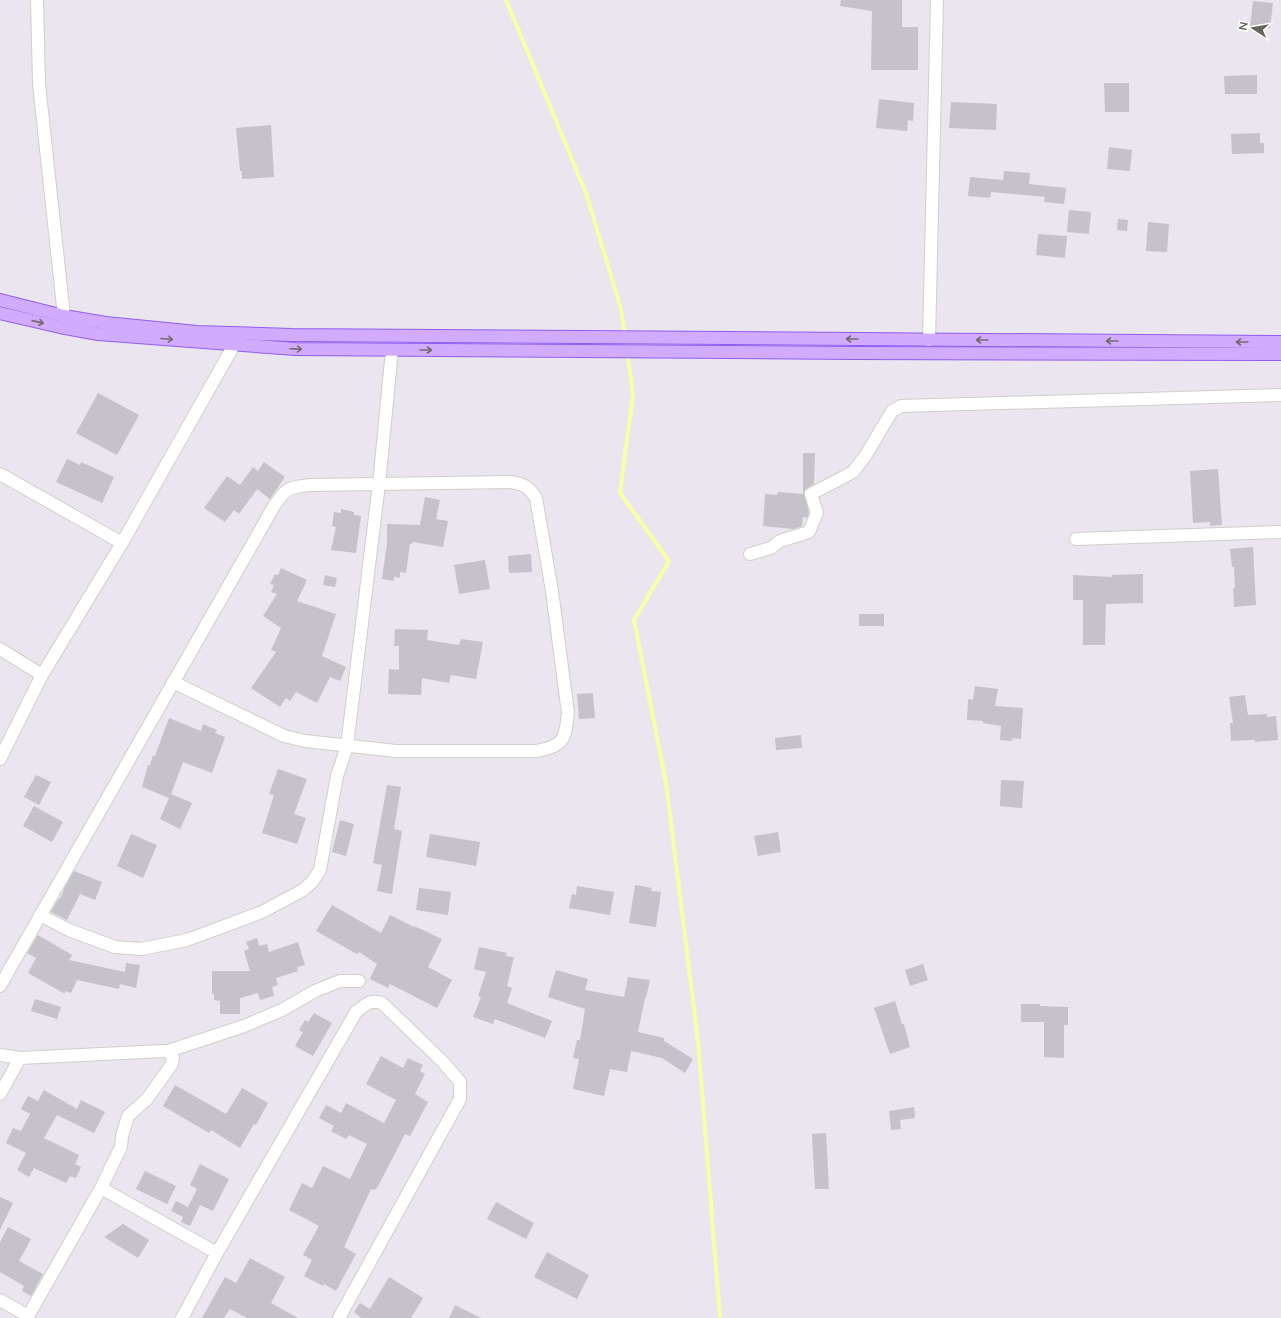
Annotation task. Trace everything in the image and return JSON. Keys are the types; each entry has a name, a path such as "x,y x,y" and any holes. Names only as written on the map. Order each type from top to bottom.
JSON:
{"main road":[{"path":"0,300 64,316 106,323 197,332 292,335 1281,342"},
{"path":"0,313 98,334 295,349 847,353 1281,354"}],"street":[{"path":"37,0 39,84 64,316"},
{"path":"929,340 937,0"},
{"path":"0,759 42,675 122,544 234,345"},
{"path":"40,915 69,930 115,946 141,948 187,940 262,912 303,890 313,881 320,870 337,776 347,746 379,484 392,350"},
{"path":"750,554 771,548 780,541 809,532 817,513 811,494 853,472 866,455 892,411 901,406 1281,396"},
{"path":"0,474 122,544"},
{"path":"0,986 173,682 282,494 292,487 310,485 510,482 520,483 529,487 536,498 552,592 568,713 566,731 562,741 551,748 536,751 396,751 305,741 284,736 173,682"},
{"path":"1076,539 1281,532"},
{"path":"0,648 42,675"},
{"path":"0,1055 20,1058 168,1051 244,1026 282,1010 315,991 340,982 359,981"},
{"path":"182,1318 217,1253 356,1012 368,1002 375,1000 382,1003 443,1062 460,1082 460,1099 339,1318"},
{"path":"0,1300 27,1317 101,1188 121,1147 122,1136 128,1116 146,1099 172,1064 173,1058 168,1051"},
{"path":"0,1094 20,1058"},
{"path":"101,1188 217,1253"}],"building":[{"path":"841,0 902,0 902,27 918,27 918,70 871,70 872,11 840,6"},
{"path":"1253,1 1273,3 1270,28 1250,27"},
{"path":"1257,75 1257,94 1225,94 1224,76"},
{"path":"1104,83 1129,83 1129,112 1105,112"},
{"path":"879,99 914,103 913,121 908,120 907,131 876,128"},
{"path":"951,102 997,104 996,130 949,128"},
{"path":"271,125 274,177 242,179 236,128"},
{"path":"1260,133 1260,143 1264,143 1264,153 1232,154 1231,134"},
{"path":"1109,147 1132,150 1130,171 1107,169"},
{"path":"1004,171 1030,173 1029,184 1066,188 1064,204 1044,202 1045,197 991,192 990,198 968,196 970,177 1003,180"},
{"path":"1069,210 1091,212 1089,234 1067,232"},
{"path":"1118,219 1128,220 1127,231 1117,230"},
{"path":"1148,222 1169,224 1167,252 1146,251"},
{"path":"1038,234 1067,236 1065,258 1036,255"},
{"path":"98,393 139,415 117,455 76,433"},
{"path":"803,453 815,453 814,484 807,488 804,492 809,513 807,518 803,517 802,526 794,529 763,526 765,494 777,495 778,492 803,494"},
{"path":"67,459 80,465 81,462 114,477 102,503 56,482"},
{"path":"264,462 285,477 270,499 257,489 239,514 234,510 225,522 204,508 227,476 240,485 253,467 258,471"},
{"path":"1218,469 1222,525 1210,526 1210,522 1193,523 1190,471"},
{"path":"425,497 440,500 436,519 448,521 443,547 413,542 410,544 406,573 400,572 400,578 394,577 394,581 382,579 387,543 387,524 420,525"},
{"path":"341,509 354,512 354,515 361,516 356,553 331,550 336,527 332,526 334,512 341,513"},
{"path":"1253,547 1256,605 1234,607 1234,567 1232,567 1230,549"},
{"path":"531,554 532,572 509,573 508,556"},
{"path":"485,560 490,589 459,594 454,565"},
{"path":"281,568 307,580 297,601 336,614 322,656 346,667 340,681 330,677 317,703 296,692 290,701 286,698 280,707 251,688 276,652 271,650 281,628 263,616 277,594 271,592 274,585 270,584 275,574 278,575"},
{"path":"1143,574 1143,603 1106,604 1105,645 1083,645 1083,600 1073,600 1073,575 1112,577 1112,575"},
{"path":"325,575 337,578 335,587 323,585"},
{"path":"859,614 884,614 884,626 859,626"},
{"path":"395,629 428,630 427,640 459,645 461,639 483,642 476,679 451,675 449,683 422,678 421,695 388,694 389,669 399,670 399,646 394,646"},
{"path":"975,686 998,689 995,706 1023,708 1021,739 1012,738 1012,741 1000,740 1001,726 983,723 983,721 967,720 968,699 973,700"},
{"path":"593,693 595,718 579,719 577,694"},
{"path":"1245,695 1248,715 1267,714 1267,717 1276,716 1278,740 1255,742 1255,740 1231,741 1230,723 1233,723 1229,697"},
{"path":"169,718 201,731 203,724 217,730 215,733 225,737 212,773 183,762 171,794 192,803 180,829 160,819 169,798 142,787 148,765 150,765 153,755 155,756"},
{"path":"801,735 802,748 776,750 775,738"},
{"path":"278,769 307,779 294,814 306,818 297,844 262,833 274,795 269,794"},
{"path":"36,775 51,782 39,805 24,797"},
{"path":"1001,780 1024,781 1022,808 1000,806"},
{"path":"387,785 401,787 394,829 402,831 392,894 377,891 382,865 373,863"},
{"path":"34,806 63,822 52,842 23,826"},
{"path":"340,820 354,824 346,856 332,852"},
{"path":"778,832 781,852 758,856 754,836"},
{"path":"131,834 157,845 143,878 117,866"},
{"path":"430,834 480,842 476,866 426,857"},
{"path":"74,871 102,882 95,900 80,894 67,920 51,912 59,898 60,899"},
{"path":"635,885 652,888 651,891 661,892 656,927 629,923"},
{"path":"577,886 614,892 610,915 569,908 572,894 576,895"},
{"path":"419,888 451,892 448,915 416,910"},
{"path":"332,905 381,933 390,915 442,939 428,967 452,980 437,1008 390,984 388,988 370,979 377,964 359,952 357,954 316,931"},
{"path":"38,935 72,955 69,960 125,972 126,963 140,965 136,988 120,984 119,989 77,980 71,993 65,991 65,994 28,973 36,958 27,953"},
{"path":"257,938 259,946 267,944 269,952 298,942 305,965 297,967 298,971 276,978 278,985 272,987 274,996 260,1000 258,993 240,998 240,1014 220,1014 220,1001 214,1000 214,994 212,994 212,971 250,971 244,951 249,949 246,942"},
{"path":"479,947 507,953 506,956 514,957 507,986 512,988 507,1003 552,1021 545,1038 495,1019 493,1024 473,1017 481,997 478,996 486,972 474,969"},
{"path":"923,964 928,980 910,986 905,970"},
{"path":"556,970 588,979 585,990 624,997 628,977 650,980 638,1032 664,1038 664,1041 693,1059 685,1073 662,1058 631,1051 627,1072 610,1069 604,1096 573,1089 579,1059 573,1058 577,1040 580,1040 585,1009 548,997"},
{"path":"35,999 61,1007 57,1019 31,1011"},
{"path":"895,1001 902,1024 904,1024 910,1047 890,1054 874,1008"},
{"path":"1021,1004 1040,1004 1040,1006 1068,1007 1068,1025 1064,1025 1064,1058 1044,1057 1044,1022 1021,1022"},
{"path":"314,1013 332,1023 313,1056 295,1046 303,1032 299,1030 305,1020 308,1022"},
{"path":"381,1056 403,1068 408,1058 423,1065 420,1071 425,1074 415,1094 428,1102 410,1136 405,1134 377,1188 374,1190 371,1189 344,1247 356,1254 336,1291 324,1284 323,1286 304,1276 312,1260 303,1255 319,1226 289,1210 302,1183 312,1188 323,1166 350,1179 367,1144 349,1135 346,1139 331,1131 334,1126 319,1118 326,1105 341,1113 346,1103 384,1123 396,1100 366,1084"},
{"path":"175,1085 226,1114 242,1088 268,1103 256,1125 254,1124 240,1148 211,1130 209,1133 163,1106"},
{"path":"44,1090 77,1109 81,1100 105,1112 94,1133 57,1115 44,1138 79,1155 75,1164 81,1167 76,1178 70,1176 66,1183 34,1168 29,1177 17,1170 26,1153 6,1143 13,1128 21,1131 30,1114 21,1109 28,1096 38,1101"},
{"path":"914,1107 915,1118 900,1120 901,1129 891,1130 889,1111"},
{"path":"826,1133 829,1189 815,1189 812,1134"},
{"path":"200,1164 229,1179 213,1211 200,1205 190,1226 181,1222 183,1217 171,1211 176,1201 188,1207 197,1189 190,1185"},
{"path":"145,1171 176,1186 167,1204 136,1189"},
{"path":"0,1197 13,1203 0,1230"},
{"path":"496,1202 534,1223 526,1239 487,1219"},
{"path":"123,1224 149,1240 138,1258 104,1237"},
{"path":"8,1227 31,1239 19,1261 43,1274 31,1296 22,1291 24,1286 0,1272 0,1242"},
{"path":"547,1252 589,1275 577,1299 534,1277"},
{"path":"250,1258 285,1277 271,1303 298,1318 247,1318 230,1309 224,1318 202,1318 225,1277 236,1283"},
{"path":"389,1277 423,1298 411,1318 361,1318 354,1312 360,1303 370,1309"},
{"path":"455,1305 481,1318 449,1318"}],"waterway":[{"path":"506,0 586,193 621,309 633,394 620,493 669,561 634,620 666,783 698,1041 720,1318"}]}
